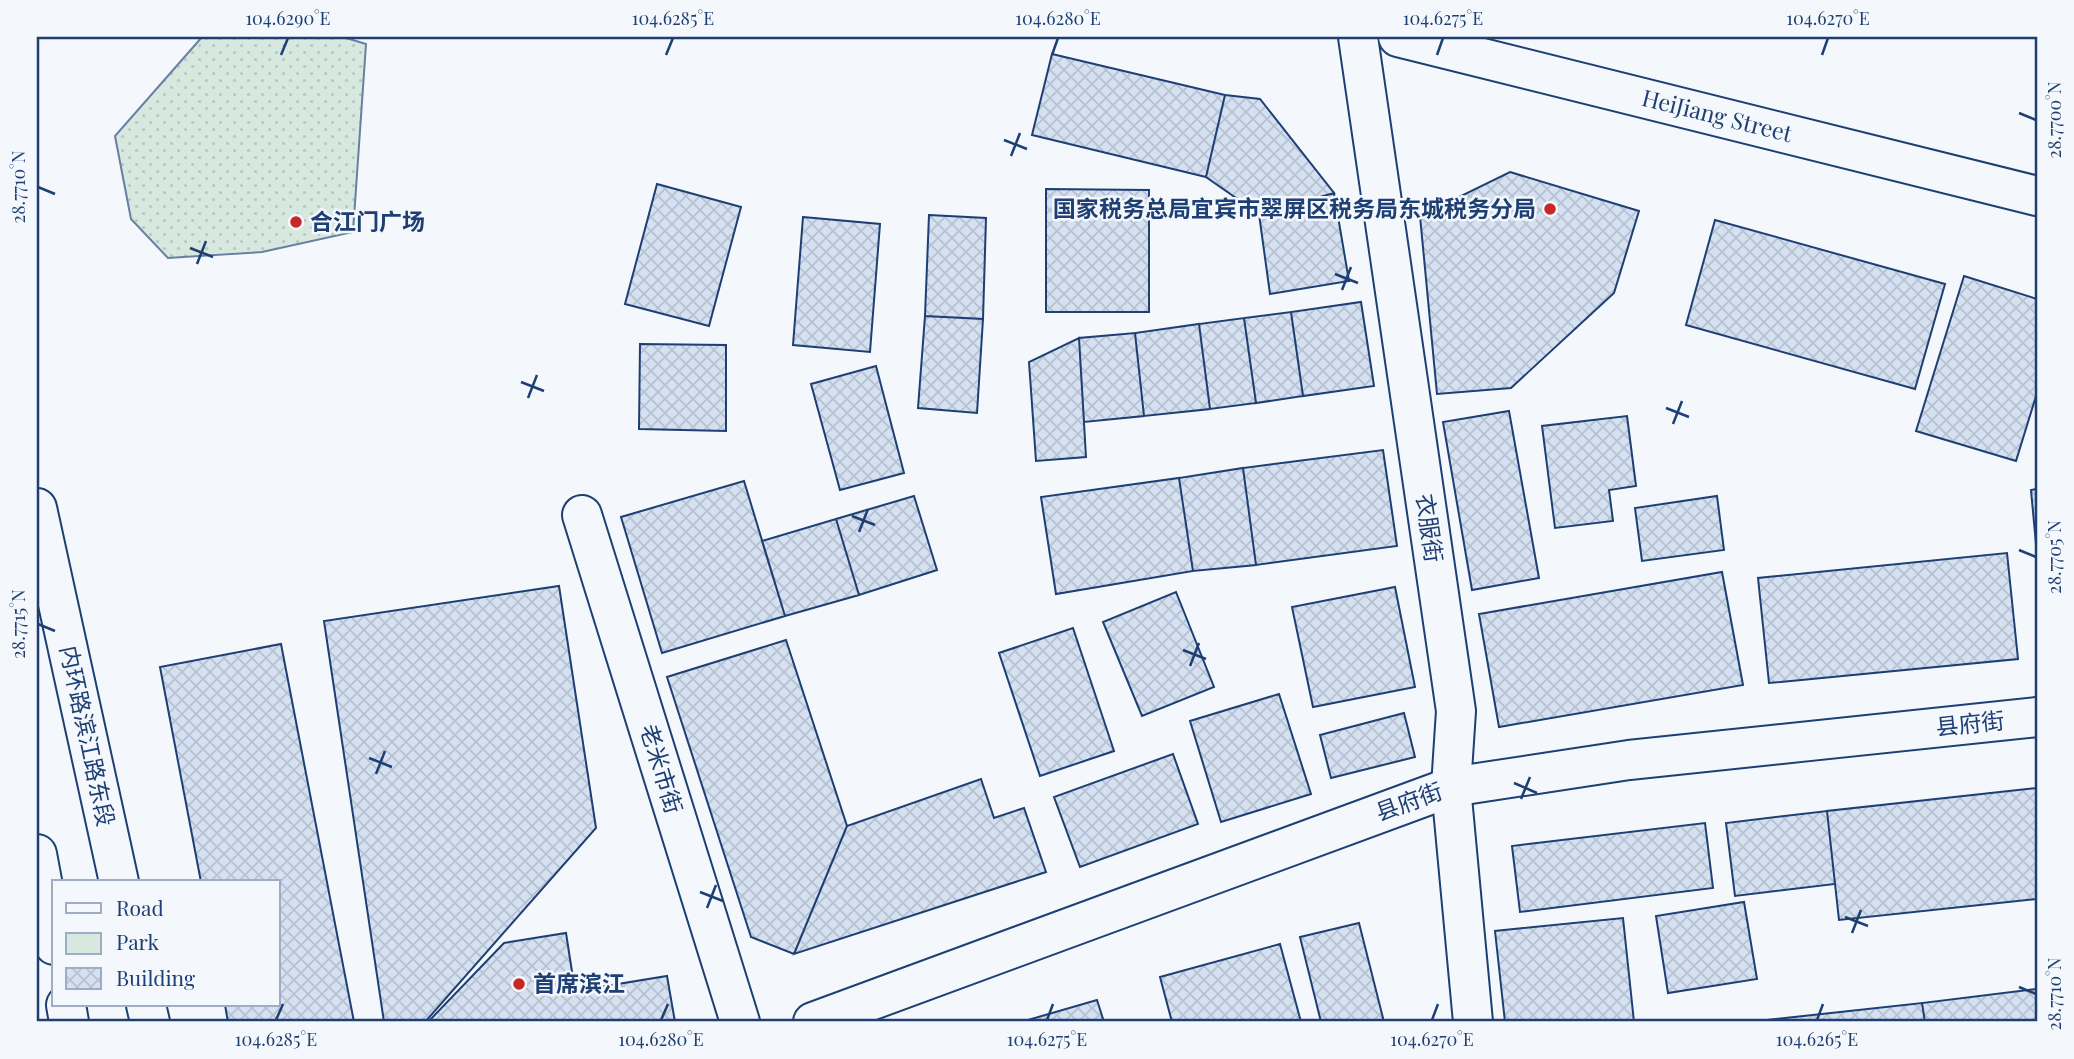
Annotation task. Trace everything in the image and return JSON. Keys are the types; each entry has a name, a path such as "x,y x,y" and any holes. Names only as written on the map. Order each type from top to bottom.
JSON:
{"street":[{"name":"衣服街","path":"1358,37 1456,711 1451,787 1474,1022"},
{"name":"HeiJiang Street","path":"1398,37 2037,196"},
{"name":"内环路滨江路东段","path":"37,508 119,880"},
{"name":"老米市街","path":"582,515 740,1022"},
{"name":"县府街","path":"813,1022 1451,787 1629,760 2037,717"},
{"path":"37,853 52,934"}],"green space":[{"path":"202,37 343,37 366,44 353,232 262,252 168,258 131,219 115,136"}],"building":[{"path":"1052,54 1225,95 1206,177 1032,135"},
{"path":"1225,95 1260,99 1334,193 1259,214 1206,177"},
{"path":"1510,172 1639,211 1614,293 1511,388 1437,394 1420,216"},
{"path":"657,184 741,207 709,326 625,304"},
{"path":"1046,189 1149,190 1149,312 1046,312"},
{"path":"1334,193 1349,281 1270,294 1259,214"},
{"path":"929,215 986,218 983,319 925,316"},
{"path":"803,217 880,224 870,352 793,345"},
{"path":"1715,220 1945,284 1915,389 1686,325"},
{"path":"1964,276 2037,299 2037,393 2016,461 1916,431"},
{"path":"1361,302 1374,386 1303,396 1291,312"},
{"path":"1291,312 1303,396 1256,403 1244,318"},
{"path":"925,316 983,319 977,413 918,408"},
{"path":"1244,318 1256,403 1210,409 1199,324"},
{"path":"1199,324 1210,409 1144,416 1135,333"},
{"path":"1135,333 1144,416 1084,422 1079,338"},
{"path":"1079,338 1086,457 1036,461 1029,362"},
{"path":"640,344 726,345 726,431 639,429"},
{"path":"876,366 904,473 840,490 811,384"},
{"path":"1509,411 1539,578 1472,590 1443,422"},
{"path":"1627,416 1636,486 1609,490 1613,521 1555,528 1542,426"},
{"path":"1383,450 1397,546 1256,565 1243,468"},
{"path":"1243,468 1256,565 1193,571 1179,478"},
{"path":"1179,478 1193,571 1056,594 1041,497"},
{"path":"744,481 785,616 662,653 621,517"},
{"path":"2037,489 2037,555 2031,490"},
{"path":"914,496 937,570 859,595 836,519"},
{"path":"1717,496 1724,550 1642,561 1635,508"},
{"path":"836,519 859,595 785,616 762,541"},
{"path":"2007,553 2018,659 1769,683 1758,578"},
{"path":"1722,572 1743,685 1499,727 1479,614"},
{"path":"559,586 596,828 425,1022 384,1022 324,621"},
{"path":"1395,587 1415,687 1313,707 1292,607"},
{"path":"1176,592 1214,687 1142,716 1103,622"},
{"path":"1073,628 1114,751 1040,776 999,653"},
{"path":"786,640 847,826 794,954 751,937 667,677"},
{"path":"281,644 354,1022 228,1022 225,1006 280,1006 280,880 201,880 160,667"},
{"path":"1279,694 1311,794 1221,822 1190,721"},
{"path":"1404,713 1415,757 1331,778 1320,735"},
{"path":"1173,754 1198,824 1080,867 1054,797"},
{"path":"981,779 994,818 1024,808 1046,872 794,954 847,826"},
{"path":"2037,788 2037,899 1839,920 1827,811"},
{"path":"1827,811 1835,884 1735,896 1726,823"},
{"path":"1705,823 1713,888 1520,912 1512,846"},
{"path":"1744,902 1757,979 1668,993 1656,916"},
{"path":"1623,918 1634,1022 1505,1022 1495,931"},
{"path":"1359,923 1384,1022 1321,1022 1300,937"},
{"name":"首席滨江","path":"566,933 575,991 667,976 675,1022 428,1022 504,943"},
{"path":"1280,944 1301,1022 1172,1022 1160,977"},
{"path":"2037,989 2037,1022 1925,1022 1922,1003"},
{"path":"1097,1000 1104,1022 1021,1022"},
{"path":"1922,1003 1925,1022 1749,1022"}],"place":[{"name":"国家税务总局宜宾市翠屏区税务局东城税务分局","path":"1550,209"},
{"name":"合江门广场","path":"296,222"},
{"name":"首席滨江","path":"519,984"}]}
